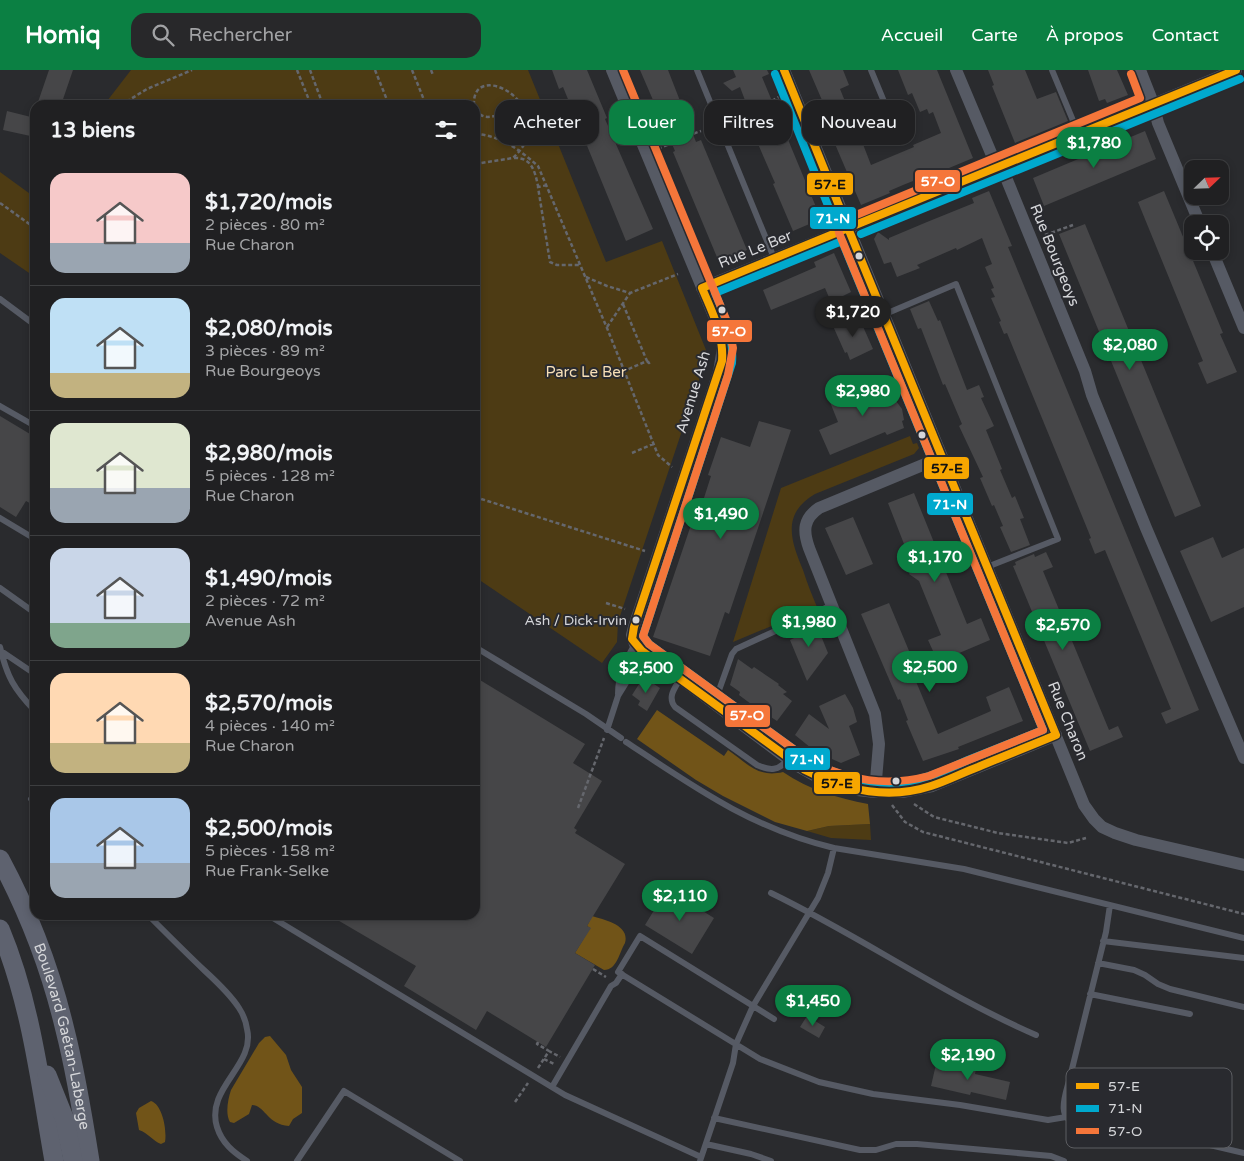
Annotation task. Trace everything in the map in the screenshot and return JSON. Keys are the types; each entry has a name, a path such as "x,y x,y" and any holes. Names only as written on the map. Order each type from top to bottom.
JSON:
{"main road":[{"name":"Boulevard Gaétan-Laberge","path":"0,859 26,914 57,998 73,1067 90,1161"},
{"name":"Boulevard Gaétan-Laberge","path":"0,929 20,986 33,1037 54,1161"},
{"path":"33,1037 65,1120 73,1161"}],"street":[{"name":"Avenue Ash","path":"612,70 721,334 723,348 722,361 634,626 632,636 637,646"},
{"name":"Rue Charon","path":"784,70 1084,805 1102,827 1136,840 1244,866"},
{"name":"Rue Bourgeoys","path":"956,70 990,154 1007,180 1086,371 1092,395 1151,539 1244,758"},
{"path":"1140,70 1153,103 1158,123 1196,215"},
{"name":"Rue Le Ber","path":"702,288 1000,168 1135,112 1221,73 1236,70"},
{"path":"1216,260 1244,328"},
{"path":"875,792 879,750 872,703 804,535 805,525 810,515 825,505 942,457"},
{"path":"637,646 788,759 814,775 849,789 875,792 902,792 932,786 1056,735"}],"lane":[{"path":"697,70 707,100"},
{"path":"871,70 883,100"},
{"path":"1052,70 1078,135"},
{"path":"723,145 774,258"},
{"path":"883,314 956,284 1058,539 987,568"},
{"path":"0,300 30,321"},
{"path":"0,406 30,423"},
{"path":"0,518 30,536"},
{"path":"0,588 30,609"},
{"path":"713,703 732,654 736,649 832,605"},
{"path":"608,730 618,696 618,680 621,671 637,646"},
{"path":"0,649 30,670"},
{"path":"0,649 5,676 30,706"},
{"path":"480,650 586,714 690,785 741,814 780,831 834,848 964,869 1244,938"},
{"path":"680,679 671,696 673,704 680,710 757,765 775,769 780,768 788,759"},
{"path":"277,920 576,1101 701,1159 733,1063 736,1044 753,1006 810,912 824,885 834,848"},
{"path":"771,894 810,912 985,1011 1036,1035"},
{"path":"1072,1068 1110,906"},
{"path":"153,920 218,984 244,1017 249,1035 246,1051 224,1088 214,1112 223,1140 231,1150 247,1161"},
{"path":"774,1019 640,936 618,972 760,1059 819,1082 846,1089 1048,1120 1066,1117 1064,1108 1066,1091"},
{"path":"1103,941 1244,958"},
{"path":"1098,963 1134,970 1170,989 1244,1007"},
{"path":"552,1087 611,986 616,983 622,974"},
{"path":"1090,994 1190,1014"},
{"path":"297,1161 303,1155 344,1091 460,1161"},
{"path":"714,1118 860,1150 876,1150 896,1144 911,1144 1051,1156 1064,1161"},
{"path":"706,1144 751,1154 771,1161"},
{"path":"1223,1148 1244,1153"}],"path":[{"path":"129,100 147,89 192,70"},
{"path":"297,70 309,100"},
{"path":"310,70 321,100"},
{"path":"376,70 387,100"},
{"path":"412,70 424,100"},
{"path":"431,70 433,76"},
{"path":"473,100 480,88 488,86 502,88 513,93 518,100"},
{"path":"774,100 778,98"},
{"path":"480,115 486,117 495,116"},
{"path":"659,148 679,138 704,130"},
{"path":"480,135 496,138 520,152 538,166 658,454 672,467"},
{"path":"513,158 524,145"},
{"path":"480,163 522,158 530,163 534,169 538,187 550,262 557,266 580,265"},
{"path":"538,187 547,185"},
{"path":"0,203 30,224"},
{"path":"1045,235 1073,224"},
{"path":"607,328 630,293 678,274"},
{"path":"585,276 630,293"},
{"path":"623,304 647,361"},
{"path":"628,314 632,313"},
{"path":"624,371 647,361 649,363 652,361"},
{"path":"632,453 654,444"},
{"path":"480,499 644,551"},
{"path":"606,603 624,609"},
{"path":"578,808 608,730"},
{"path":"875,792 892,806 905,822 923,832 1244,914"},
{"path":"912,802 934,817 998,833 1068,843 1086,838"},
{"path":"538,1042 537,1044 549,1051"},
{"path":"515,1102 528,1081"}],"green space":[{"name":"Parc Le Ber","path":"131,70 528,70 540,100 495,100 495,145 558,145 606,262 662,241 706,350 705,362 618,622 617,642 602,663 480,580 480,100 108,100"},
{"path":"0,172 30,194 30,274 0,253"},
{"path":"910,436 913,444 917,443 919,448 914,454 815,494 797,510 793,519 792,529 795,549 817,607 733,642 781,488"},
{"path":"870,824 871,840 831,838 807,831 829,826"}],"shaded area":[{"path":"657,710 724,756 728,750 754,769 767,773 783,772 803,784 824,792 868,804 870,824 829,826 807,831 775,822 723,796 696,780 637,739"},
{"path":"592,916 615,924 624,932 626,937 615,964 608,969 604,970 575,953 590,928 587,926"},
{"path":"270,1036 286,1055 291,1070 302,1087 302,1113 293,1119 289,1126 281,1125 271,1119 260,1108 252,1105 249,1114 234,1123 230,1122 227,1111 231,1090 259,1043 265,1037"},
{"path":"151,1101 159,1108 165,1125 165,1142 161,1144 139,1130 136,1113 139,1108"}],"building":[{"path":"49,70 73,70 63,100 39,100"},
{"path":"552,70 587,70 607,118 605,119 609,128 609,145 616,145 653,229 626,241 587,145 599,145 599,100 568,100 563,87 559,89"},
{"path":"640,70 668,70 680,100 653,100"},
{"path":"733,70 767,70 769,74 762,77 772,100 745,100 740,87 732,91 723,83 736,77"},
{"path":"809,70 843,70 849,85 840,89 844,100 822,100"},
{"path":"898,70 937,70 973,158 918,181 918,179 903,185 889,191 890,193 861,205 835,145 863,145 871,165 914,147 913,145 941,133 933,112 929,114 927,109 920,112 912,93 908,95"},
{"path":"988,70 1025,70 1037,99 1056,92 1068,121 1015,143 992,86 994,85"},
{"path":"1088,70 1117,70 1128,95 1107,103 1105,99 1099,101"},
{"path":"7,111 30,117 30,136 3,130"},
{"path":"1145,131 1156,159 1044,206 1033,178"},
{"path":"694,137 696,142 701,140 747,250 719,262 673,152 675,151 672,145 694,145"},
{"path":"758,145 790,145 821,219 793,231 773,184 775,183"},
{"path":"989,191 1012,246 1008,247 1199,710 1166,724 1161,713 1171,709 1105,550 1095,554 1089,539 1091,538 1007,333 1004,334 999,322 1001,321 991,298 995,297 991,289 994,288 985,267 992,264 982,238 917,265 920,268 897,277 891,262 884,264 874,239 878,232 889,240 889,238 974,203 972,198"},
{"path":"1164,191 1184,239 1184,260 1193,260 1223,333 1220,334 1237,372 1207,384 1198,363 1203,361 1138,202"},
{"path":"1085,224 1201,506 1175,517 1059,234"},
{"path":"834,253 851,292 831,302 825,288 771,310 763,290 816,267 814,262"},
{"path":"929,301 938,321 940,320 967,390 979,385 984,397 981,398 994,426 986,430 1012,498 1015,496 1024,518 1020,519 1030,545 1011,552 1000,527 1003,526 980,478 983,477 959,426 962,424 945,384 943,385 921,328 918,329 910,309"},
{"path":"857,316 873,349 850,360 833,326"},
{"path":"885,379 890,393 902,409 904,428 887,435 885,432 830,455 819,430 838,422 830,402 840,396 840,398"},
{"path":"0,416 30,434 30,503 26,501 16,517 0,507"},
{"path":"759,421 791,430 729,614 725,612 710,656 653,637 692,522 696,523 711,476 708,475 721,437 750,447"},
{"path":"914,493 967,624 981,618 990,640 938,662 928,640 941,635 919,581 909,574 913,567 888,503"},
{"path":"853,517 873,564 846,575 825,528"},
{"path":"1213,537 1222,558 1244,548 1244,607 1211,622 1180,551"},
{"path":"1046,552 1053,567 1043,571 1109,730 1118,726 1123,737 1090,751 1013,566 1016,565 1015,562 1034,554 1035,557"},
{"path":"889,603 917,670 912,672 938,734 991,711 986,697 1009,687 1023,721 958,747 959,749 923,761 906,721 908,720 900,699 898,700 861,614"},
{"path":"815,621 828,653 807,681 790,640 794,638 792,632"},
{"path":"738,659 752,669 754,667 779,684 787,692 783,694 792,701 777,721 739,695 740,692 730,685"},
{"path":"480,680 585,744 573,763 602,781 574,828 577,830 575,833 625,864 587,926 591,928 575,953 595,965 546,1047 487,1011 476,1030 404,986 416,966 338,920 480,920"},
{"path":"644,680 660,688 647,711 638,705 640,701 632,695 641,681"},
{"path":"845,694 853,708 857,722 849,726 860,755 841,763 816,752 795,735 809,714 829,729 819,706"},
{"path":"667,889 714,918 692,954 645,925"},
{"path":"807,1016 825,1027 819,1038 800,1027"},
{"path":"937,1060 976,1069 975,1074 1010,1082 1006,1100 971,1092 970,1095 931,1086"}],"transit line":[{"name":"57-O","path":"623,70 728,324 733,348 728,375 643,636 649,644 810,761 839,773 868,780 883,781 898,781 929,776 1043,730 839,233 838,226 844,220 1140,98 1131,74"},
{"name":"57-E","path":"784,70 848,228"},
{"name":"57-E","path":"848,228 1236,70"},
{"name":"71-N","path":"775,74 835,223"},
{"name":"71-N","path":"861,234 1240,79"},
{"name":"57-E","path":"848,228 1056,735 937,784 899,792 866,791 851,788 805,770 642,651 632,639 634,627 722,361 719,332 702,288 848,228"},
{"name":"71-N","path":"842,241 1043,730 939,773 899,782 868,781 853,778 810,761 649,644 643,636 732,363 730,336 715,293 842,241"}],"place":[{"name":"Ash / Dick-Irvin","path":"636,620"}]}
